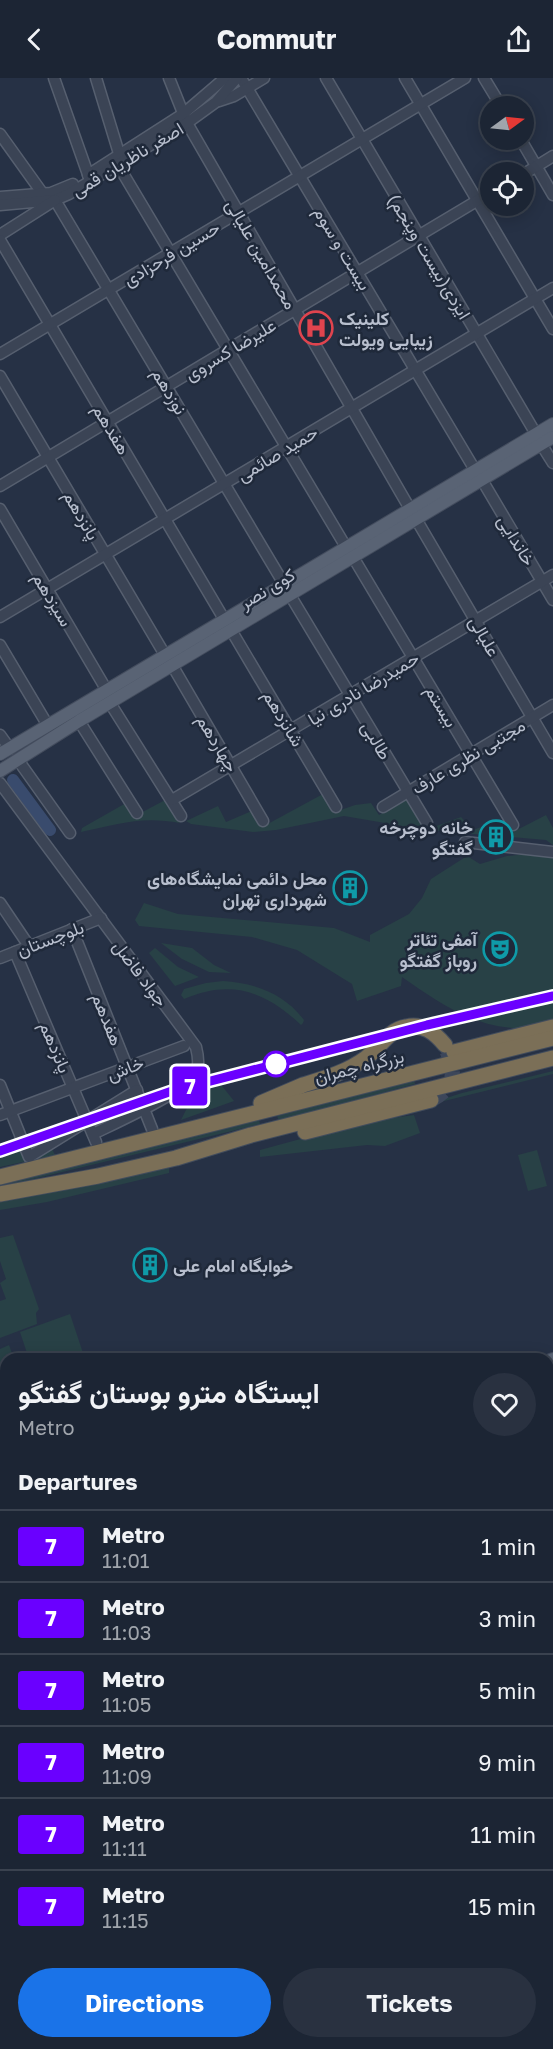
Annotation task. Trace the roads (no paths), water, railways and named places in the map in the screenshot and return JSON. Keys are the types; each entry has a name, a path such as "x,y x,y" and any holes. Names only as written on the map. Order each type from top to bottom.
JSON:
{"highway":[{"path":"215,1122 291,1090 352,1068 372,1053 391,1034 407,1026 418,1026 429,1030 445,1045"},
{"path":"249,1109 372,1073 553,1027"},
{"name":"بزرگراه چمران","path":"0,1177 553,1038"},
{"path":"0,1194 98,1176 176,1158 251,1135 553,1058"},
{"path":"251,1135 304,1133 431,1100"}],"main road":[{"name":"کوی نصر","path":"5,751 106,689 168,660 228,625 539,439 553,424"},
{"name":"کوی نصر","path":"539,439 553,437"},
{"name":"کوی نصر","path":"0,771 110,703 168,660"}],"street":[{"path":"54,78 89,178"},
{"name":"بیستم","path":"96,78 120,161 171,253 513,825"},
{"path":"169,78 185,119"},
{"name":"اصغر ناظریان قمی","path":"185,119 225,78"},
{"name":"اصغر ناظریان قمی","path":"0,205 55,200 216,102 239,78"},
{"name":"بیست و سوم","path":"239,78 478,475"},
{"path":"216,102 234,96 264,78"},
{"name":"ایزدی(بیست وپنجم)","path":"326,78 553,463"},
{"path":"405,78 553,329"},
{"name":"حسین فرحزادی","path":"0,354 465,78"},
{"path":"484,78 495,96"},
{"name":"محمدامین علیالی","path":"185,119 413,514"},
{"path":"0,134 43,194 55,200 0,237"},
{"path":"526,150 553,195"},
{"path":"536,166 553,156"},
{"name":"اصغر ناظریان قمی","path":"0,197 43,194 89,178"},
{"name":"علیرضا کسروی","path":"0,486 480,199"},
{"name":"نوزدهم","path":"55,200 287,589"},
{"name":"هفدهم","path":"0,237 228,625"},
{"name":"حمید صائمی","path":"0,617 553,288"},
{"name":"پانزدهم","path":"0,376 168,660"},
{"name":"خاندایی","path":"478,475 553,600"},
{"name":"سیزدهم","path":"0,509 106,689"},
{"name":"علیالی","path":"413,514 553,753"},
{"name":"حمیدرضا نادری نیا","path":"172,800 553,575"},
{"name":"طالبی","path":"287,589 427,823"},
{"name":"شانزدهم","path":"228,625 336,807"},
{"path":"0,645 47,724"},
{"name":"چهاردهم","path":"168,660 232,764 263,821"},
{"path":"110,703 181,816"},
{"name":"مجتبی نظری عارف","path":"383,807 553,705"},
{"path":"79,721 136,813"},
{"path":"0,735 5,751"},
{"path":"18,760 70,833"},
{"name":"جواد فاضل","path":"0,783 196,1047 198,1069 195,1075 189,1082 144,1108"},
{"path":"465,842 553,852"},
{"path":"0,903 29,946"},
{"name":"بلوچستان","path":"0,958 100,918"},
{"name":"هفدهم","path":"72,929 152,1129"},
{"name":"پانزدهم","path":"15,952 95,1138 144,1108"},
{"name":"خاش","path":"5,1113 183,1046"},
{"path":"0,1085 5,1113 29,1157 137,1090"}],"waterway":[{"path":"13,780 50,830"}],"tunnel":[{"path":"431,1100 445,1091 451,1080 452,1067 447,1051"}],"metro line":[{"name":"7","path":"0,1151 172,1091 427,1025 553,996"}],"place":[{"name":"کلینیک زیبایی ویولت","path":"316,328"},
{"name":"خانه دوچرخه گفتگو","path":"496,837"},
{"name":"محل دائمی نمایشگاه‌های شهرداری تهران","path":"350,888"},
{"name":"آمفی تئاتر روباز گفتگو","path":"500,949"},
{"name":"خوابگاه امام علی","path":"150,1265"}]}
